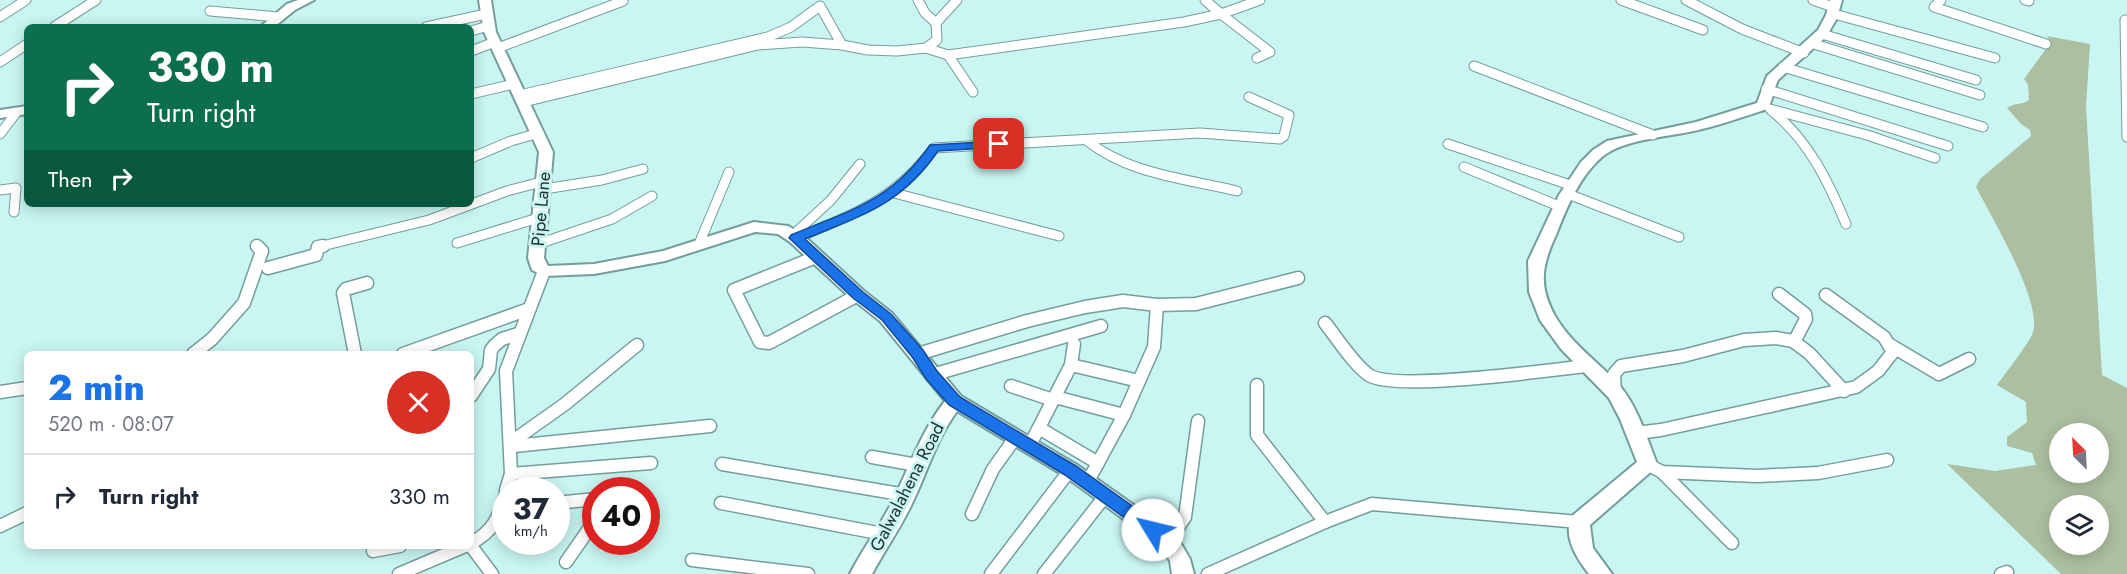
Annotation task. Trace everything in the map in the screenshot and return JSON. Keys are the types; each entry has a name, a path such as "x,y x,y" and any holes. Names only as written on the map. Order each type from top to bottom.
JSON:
{"street":[{"path":"0,17 27,0"},
{"path":"59,24 96,0"},
{"path":"270,24 291,7 308,0"},
{"path":"918,0 925,13 936,23 937,40 926,48"},
{"path":"936,23 957,0"},
{"path":"1205,0 1270,52 1257,58"},
{"path":"474,94 519,93 758,45 802,42 842,45 868,50 897,51 926,48 948,55 1184,22 1221,14 1248,2 1260,0"},
{"path":"1622,0 1702,30"},
{"path":"1686,0 1742,29 1976,80"},
{"path":"1813,0 1995,58"},
{"path":"1941,0 1934,7 2046,44"},
{"path":"474,50 496,45 623,1"},
{"path":"519,93 768,37 791,27 822,3 842,45"},
{"path":"1766,108 1768,96 1766,89 1769,81 1813,44 1834,7"},
{"path":"210,11 278,17"},
{"path":"439,24 486,13"},
{"path":"474,27 486,13"},
{"name":"Pipe Lane","path":"486,13 496,45 546,152 538,244 538,266 544,270 506,371 510,477"},
{"path":"2126,21 2127,137"},
{"path":"1813,44 1980,95"},
{"path":"0,62 24,46"},
{"path":"948,55 973,92"},
{"path":"1474,66 1653,135"},
{"path":"1783,67 1983,127"},
{"path":"1766,89 1948,146"},
{"path":"794,237 867,208 894,193 919,169 934,148 1200,133 1280,139 1284,136 1288,115 1249,97"},
{"path":"1766,108 1807,146 1830,182 1846,224"},
{"path":"1732,543 1662,472 1647,464 1636,433 1615,393 1566,344 1541,308 1533,278 1536,261 1582,169 1600,150 1612,144 1700,126 1766,108 1867,135 1935,158"},
{"path":"0,114 21,111"},
{"path":"0,134 21,111"},
{"path":"474,157 511,141 539,133"},
{"path":"1086,140 1095,149 1137,169 1237,191"},
{"path":"1448,144 1568,196 1679,237"},
{"path":"794,237 831,200 860,164"},
{"path":"1464,167 1568,196"},
{"path":"474,203 507,191 602,180 643,169"},
{"path":"699,244 729,172"},
{"path":"0,190 16,188 14,212"},
{"path":"894,193 1059,236"},
{"path":"538,244 578,234 633,210 652,196"},
{"path":"268,268 316,255 318,246 429,220 464,207"},
{"path":"457,243 541,217"},
{"path":"544,270 594,269 640,262 754,227 782,230 794,237 886,317 955,401 1070,470 1169,541 1180,559 1183,574"},
{"path":"197,351 212,339 243,303 262,251 256,245"},
{"path":"816,257 734,290 760,342 769,344 858,295"},
{"path":"918,354 1027,321 1085,307 1123,301 1157,305 1196,304 1298,278"},
{"path":"354,351 343,294 346,288 367,283"},
{"path":"1779,294 1805,314 1806,319 1794,342"},
{"path":"1636,433 1856,387 1878,371 1893,352 1884,337 1826,295"},
{"path":"1087,483 1124,415 1154,346 1157,305"},
{"path":"411,351 529,309"},
{"path":"1325,323 1370,376 1384,381 1422,382 1587,366"},
{"path":"932,375 1101,326"},
{"path":"474,392 488,375 492,356 490,350 496,341 502,337 518,334"},
{"path":"1615,393 1614,374 1621,366 1654,362 1752,339 1785,339 1794,342 1827,368 1844,391"},
{"path":"972,514 993,470 1039,428 1071,365 1074,344"},
{"path":"637,345 565,404 510,443 514,446 710,426"},
{"path":"1890,345 1939,374 1969,359"},
{"path":"1071,365 1139,381"},
{"path":"1257,385 1257,435 1325,522"},
{"path":"1011,386 1124,415"},
{"path":"0,392 24,388"},
{"name":"Galwalahena Road","path":"861,574 906,495 917,465 939,422 955,401"},
{"path":"1169,541 1185,517 1198,421"},
{"path":"1039,428 1098,463"},
{"path":"872,457 917,465"},
{"path":"1662,472 1757,476 1818,473 1887,460"},
{"path":"511,474 651,463"},
{"path":"722,464 906,495"},
{"path":"1208,574 1325,522 1372,504 1579,522 1647,464"},
{"path":"991,574 1070,470"},
{"path":"1044,574 1106,495"},
{"path":"721,503 883,534"},
{"path":"0,526 24,514"},
{"path":"1579,522 1583,551 1600,574"},
{"name":"Pipe Lane","path":"474,543 488,535 492,529"},
{"path":"566,562 582,539"},
{"path":"374,551 384,549"},
{"path":"399,574 458,549"},
{"path":"474,549 492,574"},
{"path":"692,560 808,574"}],"green space":[{"path":"2047,36 2090,44 2086,107 2102,375 2127,388 2127,574 2061,574 1947,464 1995,471 2036,465 2032,453 2007,446 2007,437 2027,422 2026,402 1997,385 2031,336 2034,318 2030,300 2014,259 1976,187 1980,179 2031,136 2030,130 2021,124 2007,108 2029,100 2028,85 2024,79 2051,42"}],"route":[{"path":"999,144 934,148 919,169 894,193 867,208 796,238 858,295 886,317 955,401 1070,470 1153,530"}]}
